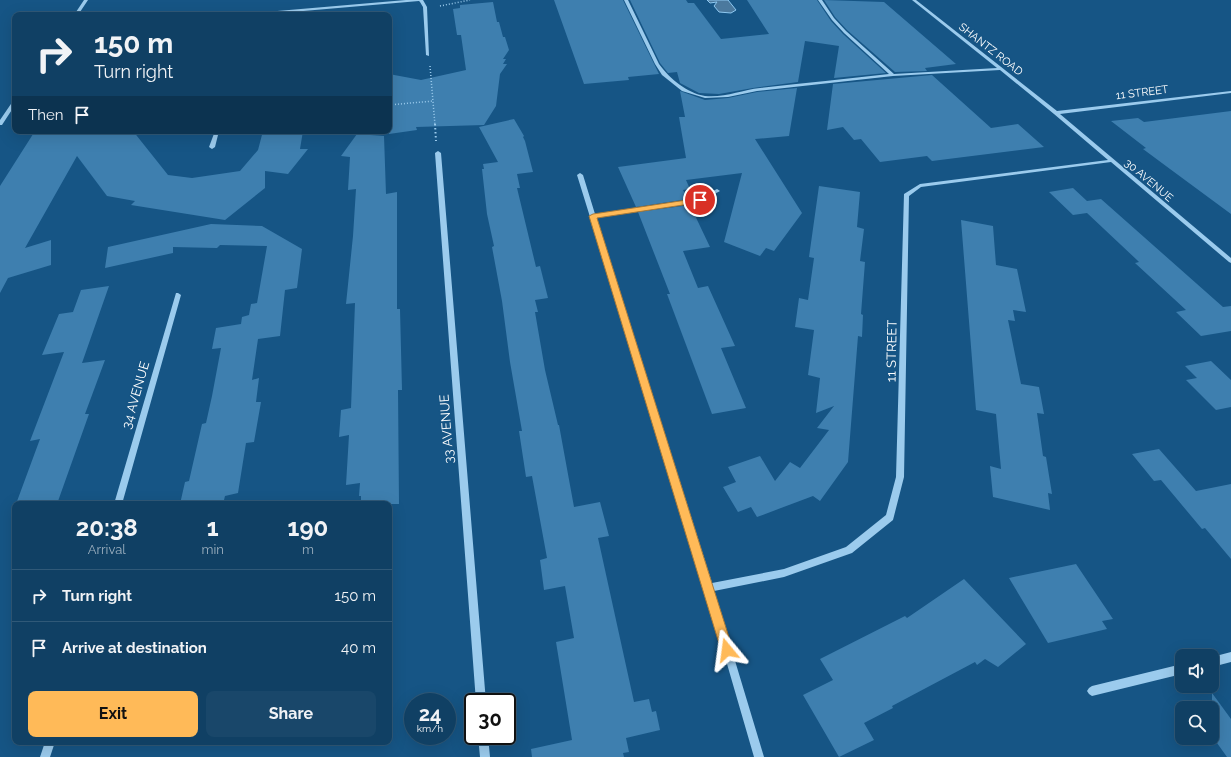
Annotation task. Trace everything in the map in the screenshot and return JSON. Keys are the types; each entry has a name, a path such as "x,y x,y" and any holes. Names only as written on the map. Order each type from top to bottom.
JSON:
{"street":[{"path":"78,12 86,0"},
{"path":"285,12 419,0 422,1 426,7 428,55"},
{"path":"626,0 654,58 664,74 684,90 705,97 728,96 757,90 893,75 1002,69"},
{"path":"820,0 837,24 893,75"},
{"name":"SHANTZ ROAD","path":"914,0 1056,113"},
{"name":"11 STREET","path":"1056,113 1231,92"},
{"path":"0,124 12,106"},
{"name":"30 AVENUE","path":"1056,113 1231,261"},
{"path":"212,147 216,134"},
{"name":"33 AVENUE","path":"438,153 480,693"},
{"name":"11 STREET","path":"709,588 784,573 849,550 890,517 900,477 906,195 920,186 1111,161"},
{"path":"580,175 709,588 759,757"},
{"path":"593,216 700,200 717,191"},
{"name":"34 AVENUE","path":"119,501 178,295"},
{"path":"1219,660 1231,657"},
{"path":"1092,691 1175,671"},
{"path":"46,757 49,745"},
{"path":"484,745 485,757"}],"path":[{"path":"426,7 447,5 470,0"},
{"path":"428,55 438,153"},
{"path":"392,105 433,101"}],"water":[{"path":"707,0 728,0 736,10 731,13 719,12 714,6 717,2 710,3"}],"building":[{"path":"554,0 623,0 659,74 628,77 629,80 584,84"},
{"path":"630,0 686,0 688,3 694,3 721,39 769,34 747,0 817,0 831,21 843,34 886,73 834,78 839,46 805,41 798,82 719,94 699,93 680,83 677,72 668,73 660,63"},
{"path":"824,0 884,2 956,64 925,68 927,71 895,72 847,30 835,17"},
{"path":"493,2 497,22 499,22 503,37 505,37 509,50 503,59 506,59 503,64 507,64 500,74 496,106 484,125 416,127 417,130 392,134 392,75 421,80 466,70 461,35 457,35 453,9 460,8 460,5"},
{"path":"932,75 991,128 1018,124 1044,147 932,161 927,156 880,162 861,139 854,140 843,127 827,130 833,84"},
{"path":"797,88 789,136 755,139 802,213 774,251 766,248 760,256 724,242 742,173 686,180 690,189 683,190 688,199 636,207 618,167 686,158 679,117 685,117 680,91 705,100 728,98 757,92"},
{"path":"1231,111 1231,214 1143,149 1146,148 1111,121 1138,118 1144,122"},
{"path":"514,119 524,136 523,137 533,172 517,174 520,188 517,188 536,267 540,266 548,298 535,300 538,312 535,312 545,370 559,425 574,507 600,502 609,536 598,538 634,702 649,699 652,712 656,711 660,730 626,738 629,752 623,753 624,757 532,757 531,749 572,740 556,642 574,638 565,586 544,590 540,560 547,558 532,476 526,477 519,431 522,431 492,247 494,246 487,214 482,169 484,169 483,164 498,162 479,127"},
{"path":"33,134 135,134 168,175 192,178 240,171 258,150 262,134 302,134 300,149 308,149 288,174 265,171 265,188 225,220 131,205 135,201 107,196 77,156 25,248 51,240 51,265 8,278 0,293 0,186"},
{"path":"357,134 384,136 386,194 397,192 397,309 400,309 402,390 398,390 399,504 392,504 392,501 361,501 361,496 359,496 360,483 346,485 349,435 339,437 341,410 351,408 355,303 346,304 356,189 348,190 350,157 341,156"},
{"path":"819,186 860,192 857,227 864,229 860,261 865,262 861,314 863,315 862,337 858,336 848,462 820,501 813,496 757,517 751,507 738,512 723,487 736,482 728,467 760,456 775,481 790,462 800,468 829,430 817,428 834,406 816,413 820,378 808,375 814,330 795,327 799,298 808,300 814,258 809,257"},
{"path":"1073,188 1087,201 1101,199 1223,307 1231,306 1231,331 1201,336 1176,312 1186,310 1135,263 1139,262 1137,260 1087,213 1073,215 1049,192"},
{"path":"690,205 710,247 683,251 698,288 708,286 735,346 721,348 746,408 712,414 667,294 670,294 638,212"},
{"path":"961,220 993,226 996,265 1017,269 1026,312 1013,310 1015,321 1008,320 1021,384 1039,387 1044,414 1037,413 1043,456 1046,457 1052,494 1048,493 1050,510 993,497 990,466 1001,469 996,414 976,410"},
{"path":"211,224 262,226 302,249 297,288 285,290 280,336 258,339 252,380 259,378 256,402 261,402 254,442 246,443 238,493 225,496 224,501 181,501 185,482 189,481 202,424 206,423 212,396 221,348 212,349 216,328 241,324 242,317 249,315 251,304 257,303 267,246 220,245 217,248 173,247 173,253 105,268 108,247"},
{"path":"109,286 82,363 105,360 85,414 89,414 58,501 17,501 40,439 30,441 64,352 42,355 59,314 73,312 81,290"},
{"path":"1211,361 1231,380 1231,407 1216,410 1186,380 1197,378 1185,366"},
{"path":"1159,449 1196,491 1231,484 1231,559 1205,528 1202,529 1161,480 1154,481 1132,454"},
{"path":"1076,564 1113,619 1102,621 1107,629 1048,643 1009,578"},
{"path":"964,579 1026,644 998,667 985,659 977,665 975,662 892,706 893,708 864,723 874,740 839,757 803,695 833,680 820,659 905,616 907,618"},
{"path":"1212,693 1218,701 1212,701"},
{"path":"1219,703 1231,719 1231,757 1227,757 1218,745"}],"route":[{"path":"700,200 593,216 727,650"}]}
